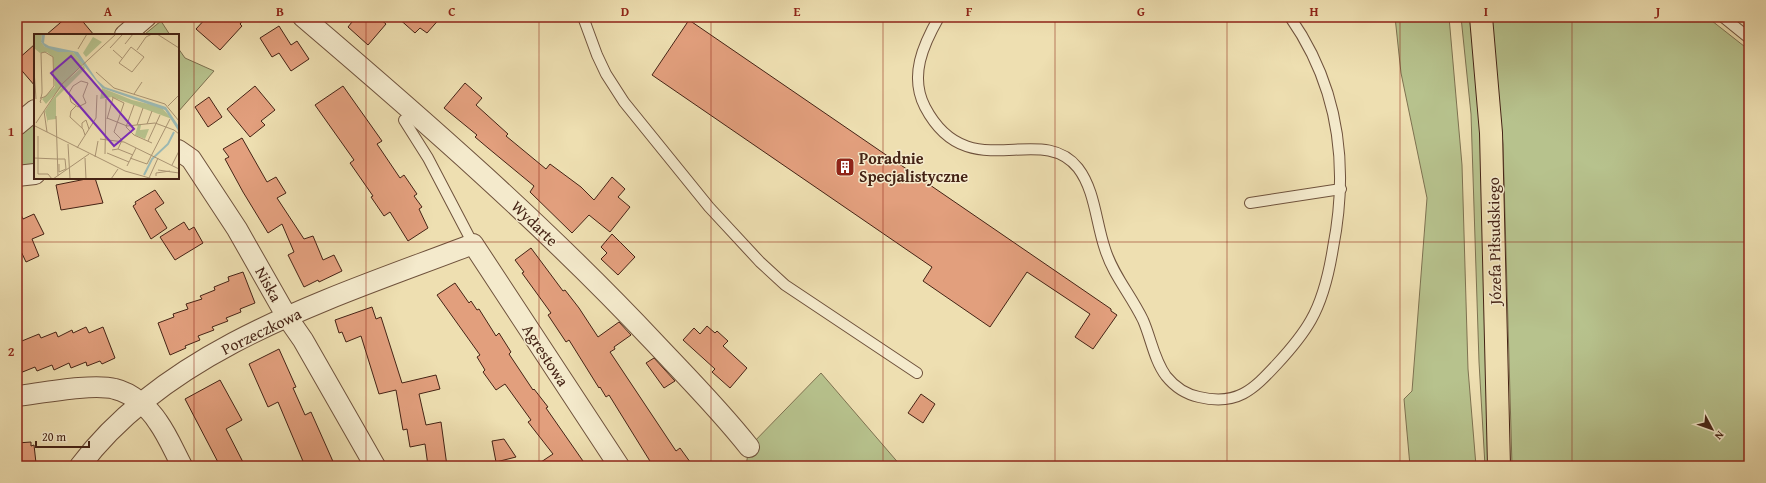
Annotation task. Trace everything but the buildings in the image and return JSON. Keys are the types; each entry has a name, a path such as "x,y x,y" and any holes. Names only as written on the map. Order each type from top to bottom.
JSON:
{"main road":[{"name":"Józefa Piłsudskiego","path":"1481,17 1491,133 1499,466"}],"street":[{"path":"126,34 146,17"},
{"name":"Wydarte","path":"303,17 413,111 532,219 635,322 719,412 749,447"},
{"path":"17,125 34,111"},
{"name":"Niska","path":"179,150 191,159 233,223 287,317 303,340 374,466"},
{"path":"17,176 34,174"},
{"name":"Porzeczkowa","path":"80,466 104,437 141,404 180,375 222,349 287,317 473,244"},
{"name":"Agrestowa","path":"473,244 619,466"},
{"path":"17,396 97,387 117,389 141,404 158,422 182,466"}],"lane":[{"path":"583,17 596,55 624,102 709,207 760,262 785,285 917,373"},
{"path":"939,17 925,44 920,59 918,75 920,95 937,127 950,138 969,147 989,151 1033,149 1052,151 1059,153 1073,163 1079,170 1088,188 1110,263 1145,324 1163,372 1175,386 1189,394 1219,400 1238,397 1257,385 1306,329 1317,306 1331,259 1339,210 1340,148 1332,106 1318,66 1308,46 1290,17"},
{"path":"1723,17 1749,38"},
{"path":"404,120 428,158 473,244"},
{"path":"1250,203 1340,189"}],"green space":[{"path":"1395,17 1449,17 1462,165 1468,369 1476,466 1410,466 1404,399 1412,391 1427,198 1401,73"},
{"path":"1461,17 1470,17 1480,125 1489,466 1485,466 1479,362 1471,114"},
{"path":"1491,17 1707,17 1749,50 1749,466 1512,466 1503,144"},
{"path":"161,21 169,34 145,34"},
{"path":"142,30 145,34 137,34"},
{"path":"179,49 185,58 214,71 179,111"},
{"path":"34,121 34,166 17,168 17,135"},
{"path":"821,373 901,466 746,466 749,447"}],"place":[{"name":"Poradnie Specjalistyczne","path":"845,167"}]}
